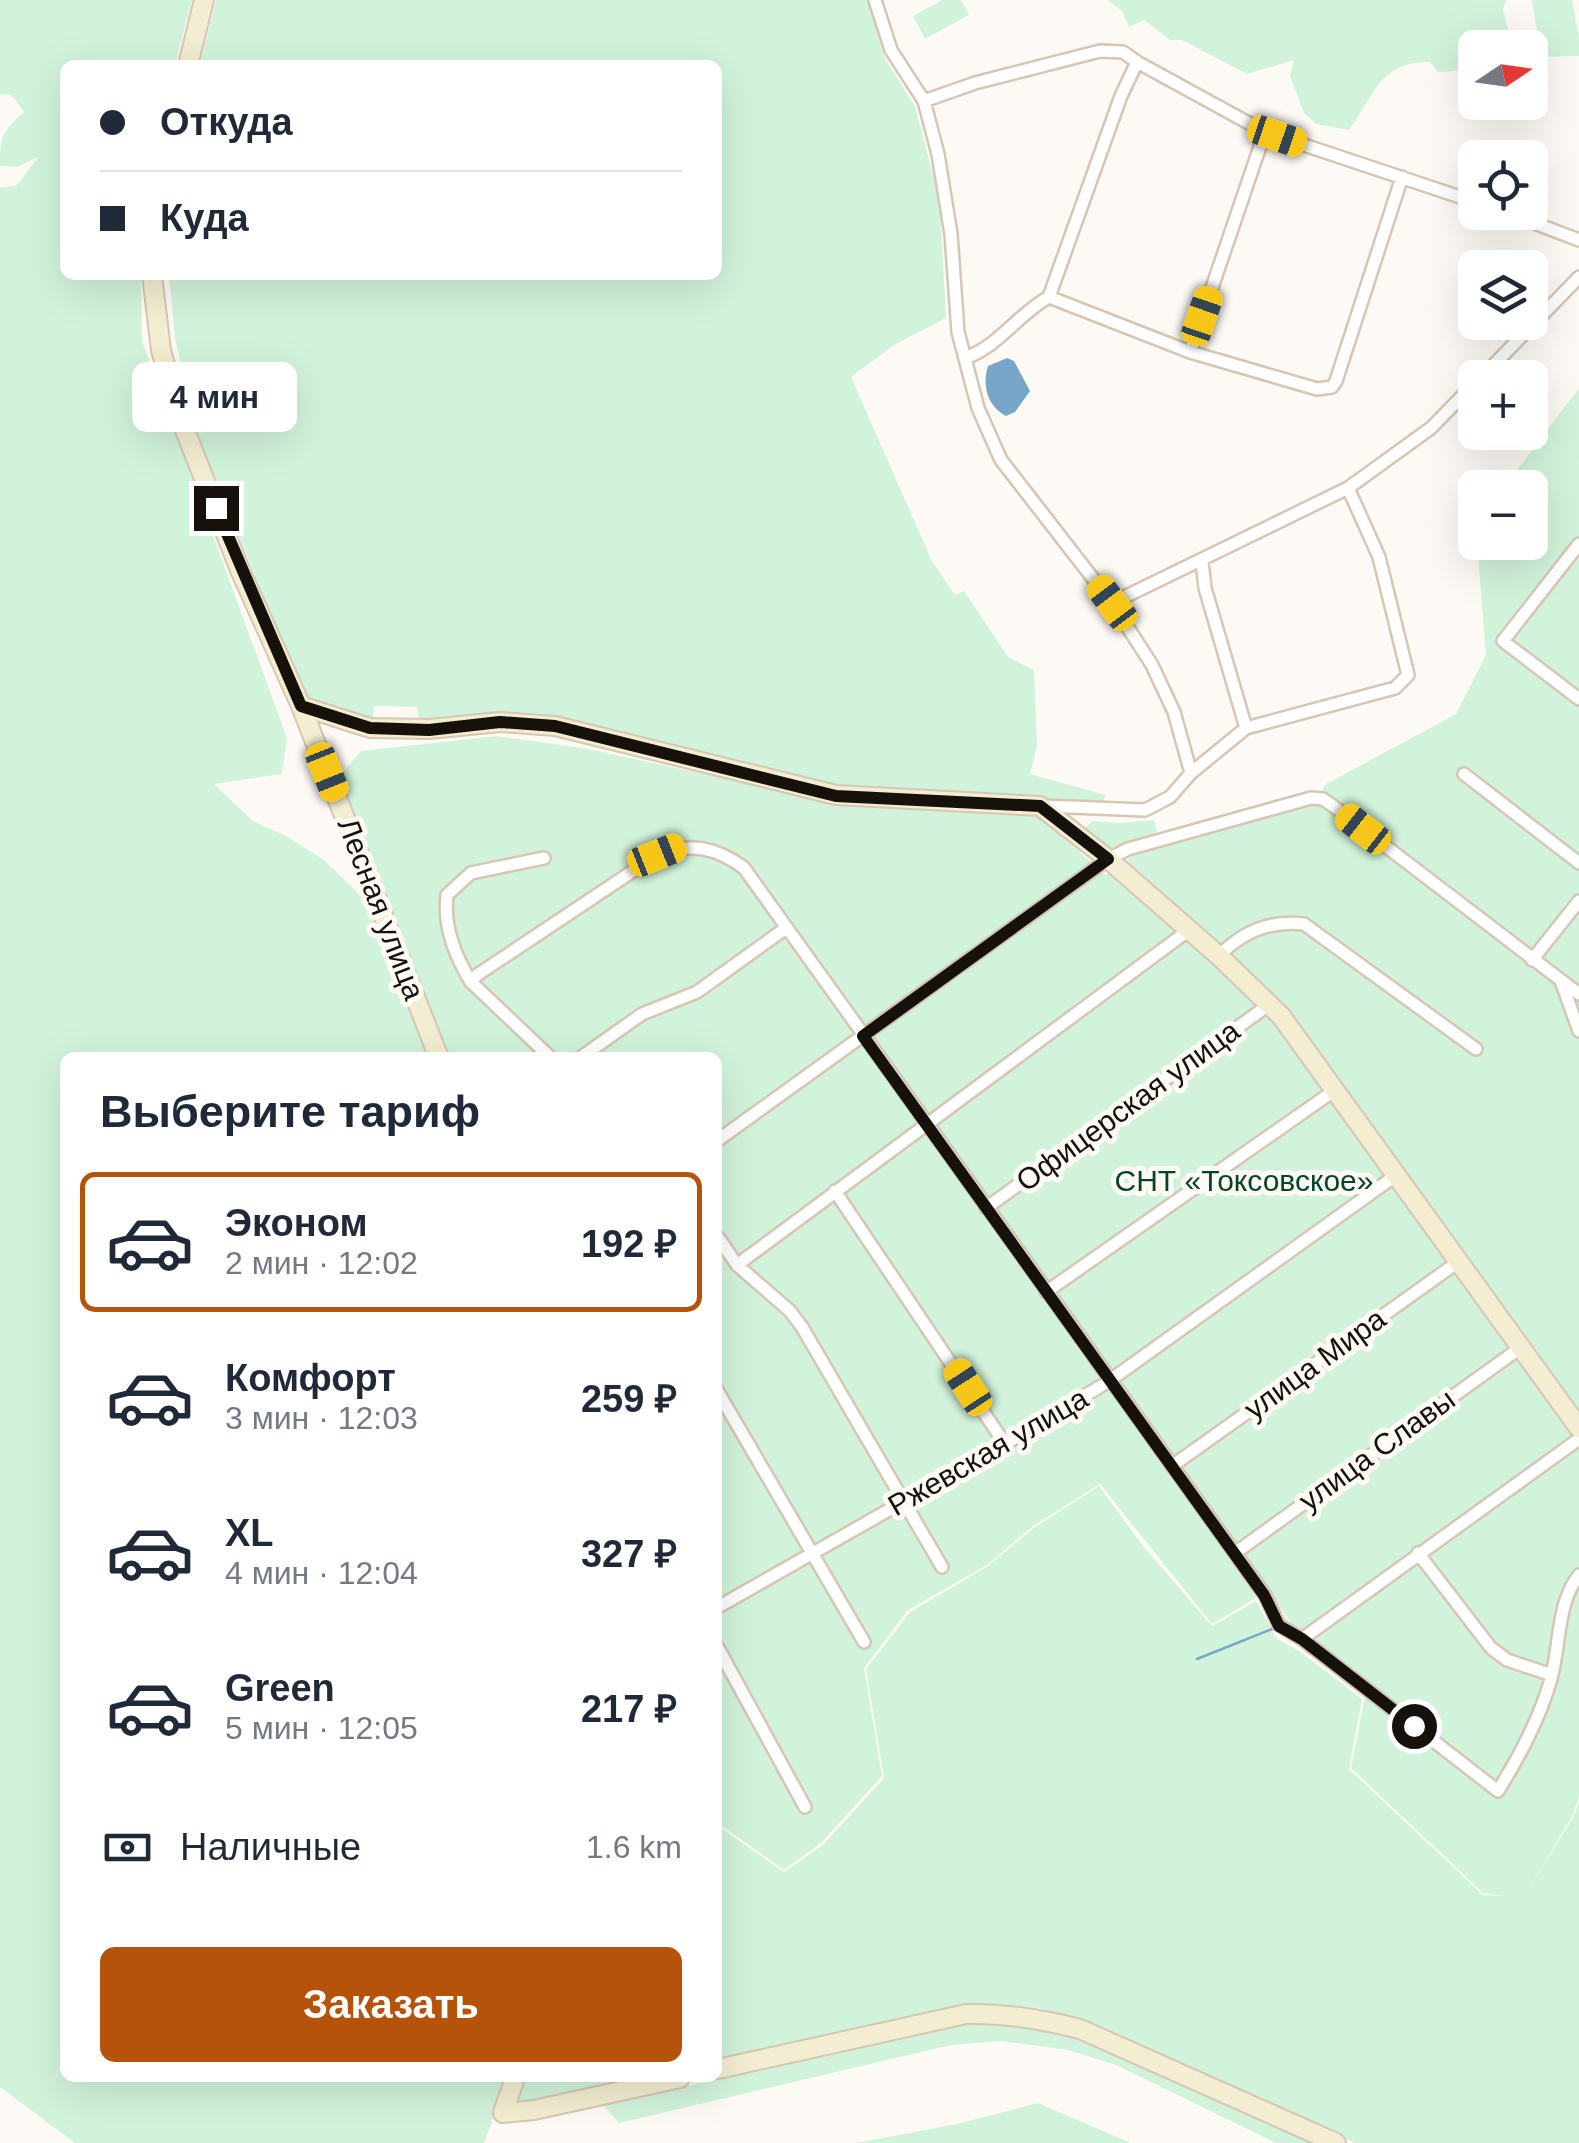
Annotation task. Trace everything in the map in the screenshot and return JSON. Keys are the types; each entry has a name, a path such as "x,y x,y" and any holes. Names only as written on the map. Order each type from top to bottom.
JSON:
{"street":[{"path":"189,60 204,0"},
{"path":"875,0 891,50 924,101 938,154 958,332 978,408 1001,460 1112,603 1160,680 1174,712 1191,773"},
{"path":"924,101 976,83 1100,51 1123,52 1265,132 1458,196"},
{"path":"965,358 983,351 1048,298 1137,62"},
{"path":"1190,352 1265,132"},
{"path":"1048,298 1190,352 1318,389 1332,386 1402,177"},
{"path":"1548,228 1579,240"},
{"path":"1498,360 1579,277"},
{"name":"Лесная улица","path":"153,280 161,350 179,415 240,570 301,706 438,1052"},
{"path":"1112,603 1348,488 1431,428 1458,400"},
{"path":"301,706 370,728 429,730 500,722 555,726 836,796 1144,810 1170,798 1191,773 1246,728 1395,688 1408,675 1379,557 1348,488"},
{"path":"1579,544 1504,641 1579,699"},
{"path":"1202,562 1216,628 1246,728"},
{"path":"1464,774 1579,864"},
{"path":"722,1137 1108,859 1128,849 1311,798 1323,800 1579,994"},
{"path":"1040,806 1108,859 1270,1004 1579,1428"},
{"path":"471,982 486,966 657,855 677,847 694,846 725,854 744,868 1264,1595 1279,1626 1302,1639 1498,1791 1529,1740 1552,1676 1567,1598 1577,1582"},
{"path":"544,858 471,873 447,895 445,914 451,939 471,982 545,1052"},
{"path":"1532,960 1579,901"},
{"path":"1219,956 1230,944 1257,930 1285,922 1304,924 1476,1048"},
{"path":"588,1052 642,1014 697,992 786,928"},
{"path":"737,1264 1189,930"},
{"path":"1561,981 1579,1032"},
{"name":"Офицерская улица","path":"986,1208 1270,1004"},
{"path":"1046,1292 1335,1090"},
{"name":"Ржевская улица","path":"722,1605 1110,1380 1395,1176"},
{"path":"835,1192 1005,1444"},
{"path":"722,1242 737,1264 790,1311 802,1327 942,1567"},
{"name":"улица Мира","path":"1172,1466 1458,1262"},
{"name":"улица Славы","path":"1234,1553 1520,1348"},
{"path":"722,1399 864,1642"},
{"path":"1302,1639 1579,1439"},
{"path":"1418,1553 1491,1648 1507,1660 1552,1676"},
{"path":"722,1655 805,1807"},
{"path":"722,2068 966,2014 999,2013 1080,2029 1336,2143"},
{"path":"513,2082 503,2113 662,2082"}],"green space":[{"path":"0,0 192,0 176,60 60,60 60,280 141,280 142,341 287,738 282,774 214,784 253,821 324,860 366,901 426,1052 60,1052 60,2082 507,2082 484,2143 75,2143 0,2087 0,188 17,185 39,156 18,167 0,166 4,135 24,112 11,95 0,94"},
{"path":"216,0 868,0 885,59 915,106 940,202 946,318 894,345 851,377 932,561 955,595 964,591 1008,657 1034,670 1037,746 1030,774 1106,795 1102,803 814,784 553,719 419,720 417,707 374,706 373,723 349,717 303,694 198,435 175,339 169,280 722,280 722,60 201,60"},
{"path":"942,0 961,0 969,15 925,39 913,16"},
{"path":"1108,0 1506,0 1503,9 1508,30 1458,30 1458,71 1438,72 1430,62 1399,68 1380,83 1349,130 1316,124 1304,113 1290,76 1294,60 1247,74 1182,40 1170,40 1144,20 1129,27 1122,11"},
{"path":"1532,0 1572,0 1579,56 1548,57 1548,30 1537,30"},
{"name":"СНТ «Токсовское»","path":"1579,388 1579,1796 1573,1815 1524,1897 1574,1816 1579,1802 1579,2143 1355,2143 1122,2039 1040,2008 992,2004 921,2015 722,2062 722,1829 784,1872 823,1845 884,1778 866,1669 910,1612 988,1566 1035,1527 1099,1486 1143,1546 1212,1626 1256,1601 1277,1639 1362,1699 1349,1769 1483,1895 1505,1896 1483,1893 1351,1768 1368,1681 1294,1628 1269,1590 1212,1624 1100,1484 1033,1526 987,1565 908,1610 864,1668 882,1776 821,1843 784,1870 722,1826 722,1052 444,1052 337,779 361,751 496,736 584,748 810,797 1021,809 1038,816 1106,875 1134,855 1313,805 1326,784 1456,714 1486,655 1478,560 1548,560 1548,470 1517,470 1532,450 1548,450 1548,429"},
{"path":"1154,820 1157,832 1102,851 1082,832 1092,821"},
{"path":"1013,2021 1066,2034 1321,2143 1276,2143 1116,2065 1068,2050 1002,2041 951,2045 619,2123 603,2105 705,2082 722,2082 722,2078 970,2022"},
{"path":"520,2082 640,2082 537,2106 519,2102"},
{"path":"1038,2103 1131,2143 856,2143 957,2124"}],"water":[{"path":"1007,358 1014,361 1030,391 1015,412 1006,416 990,401 986,381 988,366"}],"waterway":[{"path":"1197,1659 1277,1627"}],"route":[{"path":"216,508 301,706 370,728 429,730 500,722 555,726 836,796 1040,806 1108,859 863,1036 1264,1595 1279,1626 1302,1639 1414,1726"}]}
